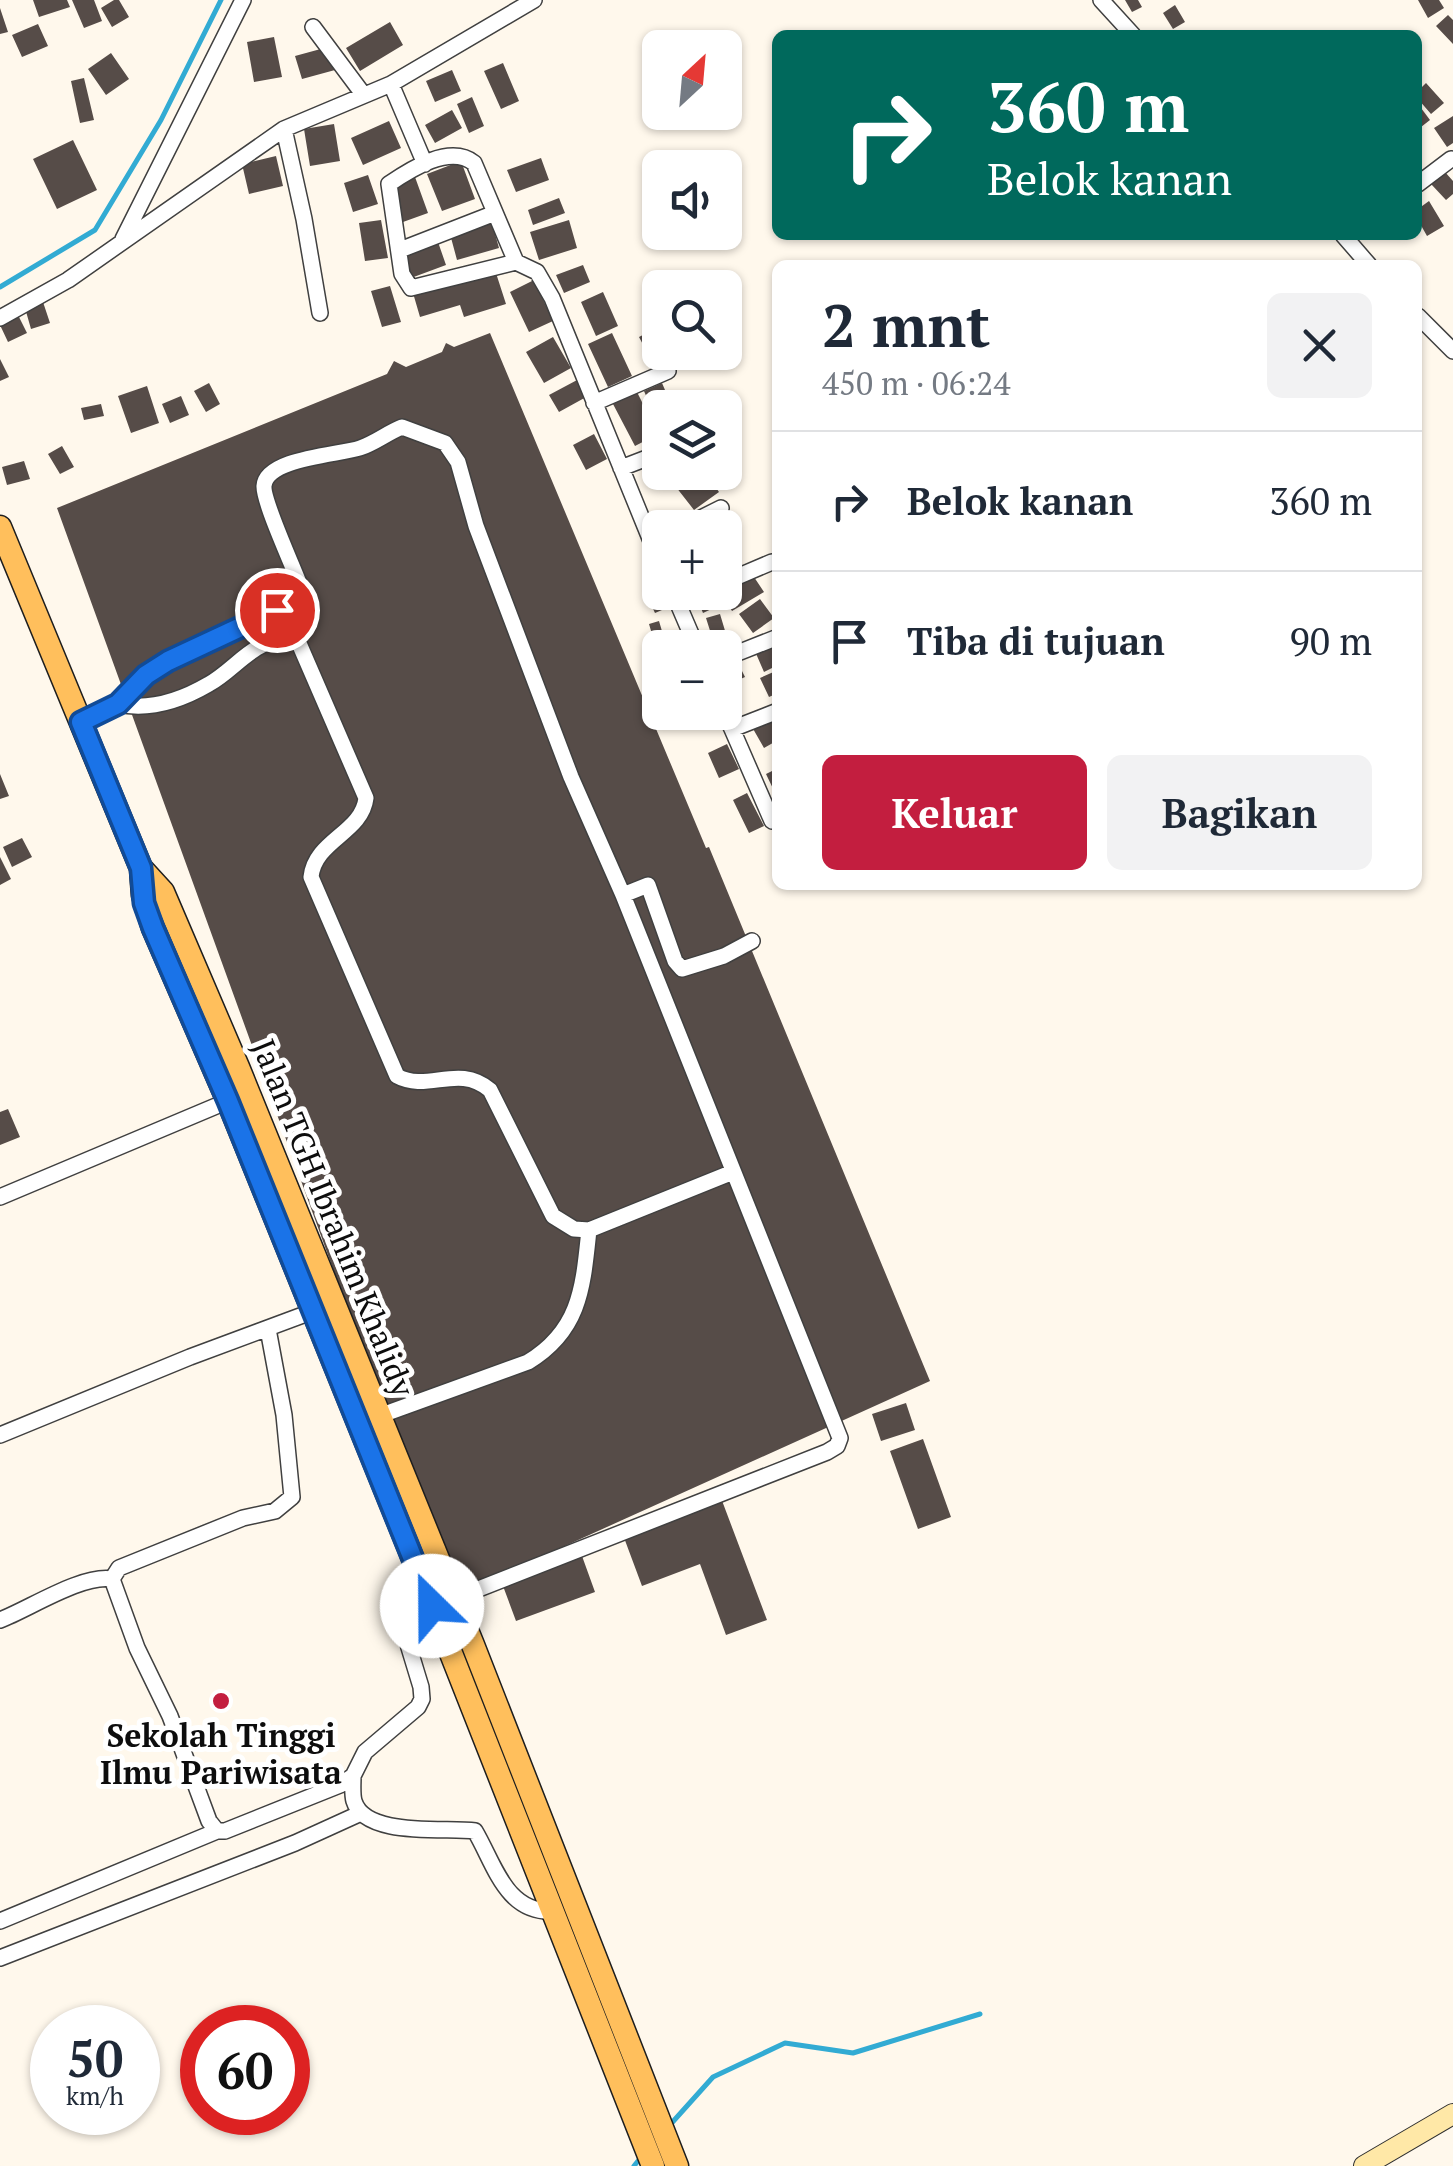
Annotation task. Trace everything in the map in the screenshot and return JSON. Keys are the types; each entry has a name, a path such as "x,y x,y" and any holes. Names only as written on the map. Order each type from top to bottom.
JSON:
{"main road":[{"name":"Jalan TGH Ibrahim Khalidy","path":"0,527 141,868 144,903 153,928 228,1101 311,1312 442,1602"},
{"name":"Jalan TGH Ibrahim Khalidy","path":"141,868 169,906 379,1416 442,1602"},
{"path":"442,1602 554,1911 648,2125 676,2166"},
{"path":"442,1602 648,2125 653,2166"},
{"path":"1364,2166 1453,2114"}],"street":[{"path":"122,242 242,0"},
{"path":"0,318 68,280 284,129 391,84 534,0"},
{"path":"1102,0 1129,30"},
{"path":"313,27 363,94"},
{"path":"391,84 425,164"},
{"path":"284,129 320,313"},
{"path":"516,262 479,171 467,157 444,156 388,186 405,281 416,289 516,262 533,269 567,329 620,468 642,513"},
{"path":"1422,181 1451,158"},
{"path":"400,250 495,213"},
{"path":"1348,240 1365,260"},
{"path":"1422,320 1453,351"},
{"path":"594,404 668,371"},
{"path":"0,1921 218,1832 240,1827 353,1776 365,1752 418,1707 422,1699 397,1608 404,1600 442,1602 837,1446 840,1438 624,895 571,777 476,526 458,462 444,443 402,427 366,446 298,461 272,472 266,478 265,495 301,588 298,596 153,669 118,704 81,722"},
{"path":"620,468 642,460"},
{"path":"717,510 721,508"},
{"path":"742,575 772,562"},
{"path":"118,704 159,706 211,684 265,643 286,638 302,644 366,798 358,818 316,858 311,877 397,1076 409,1081 466,1077 490,1090 553,1216 574,1229 588,1230 734,1172"},
{"path":"742,651 772,639"},
{"path":"742,725 772,713"},
{"path":"732,730 772,821"},
{"path":"624,895 648,885 682,970 724,956 752,941"},
{"path":"0,1197 228,1101"},
{"path":"379,1416 528,1362 547,1350 561,1335 580,1297 588,1230"},
{"path":"0,1435 311,1312"},
{"path":"112,1579 120,1568 243,1518 275,1511 292,1497 284,1416 268,1329"},
{"path":"0,1620 76,1586 112,1579"},
{"path":"112,1579 209,1821 218,1832"},
{"path":"353,1776 354,1801 362,1812 387,1826 421,1831 450,1827 476,1831 500,1880 518,1902 536,1912 554,1911"},
{"path":"0,1958 295,1843 362,1812"}],"building":[{"path":"33,0 67,0 70,7 39,17"},
{"path":"72,0 94,0 102,21 84,28"},
{"path":"119,0 129,17 112,27 101,8"},
{"path":"1125,0 1138,0 1142,7 1132,12"},
{"path":"1418,0 1439,0 1444,8 1428,18"},
{"path":"1175,5 1185,22 1173,29 1163,13"},
{"path":"0,8 8,32 0,34"},
{"path":"1448,15 1453,20 1453,44 1436,26"},
{"path":"390,22 403,45 360,71 346,48"},
{"path":"38,24 48,46 22,57 12,35"},
{"path":"274,37 282,77 254,82 247,42"},
{"path":"328,47 335,70 302,79 295,56"},
{"path":"111,53 129,79 106,95 88,69"},
{"path":"503,63 519,101 501,109 484,71"},
{"path":"452,70 461,91 435,102 426,81"},
{"path":"84,78 94,120 80,123 71,81"},
{"path":"1426,83 1444,103 1431,114 1422,104 1422,87"},
{"path":"472,97 484,126 469,133 457,104"},
{"path":"1422,109 1430,120 1422,126"},
{"path":"452,110 462,128 435,143 425,125"},
{"path":"1453,116 1453,143 1447,147 1434,128"},
{"path":"389,121 401,148 363,165 351,138"},
{"path":"334,124 340,161 310,166 304,129"},
{"path":"73,140 97,190 57,209 33,159"},
{"path":"276,156 283,186 249,194 242,164"},
{"path":"541,158 549,180 516,192 507,170"},
{"path":"461,161 475,199 442,211 427,174"},
{"path":"1445,172 1453,181 1453,194 1446,200 1431,184"},
{"path":"368,175 378,204 353,212 344,183"},
{"path":"415,177 428,213 403,222 389,187"},
{"path":"559,198 565,213 533,225 528,210"},
{"path":"1429,201 1444,226 1427,236 1422,227 1422,206"},
{"path":"381,220 388,258 365,261 359,223"},
{"path":"569,220 577,248 539,260 530,232"},
{"path":"492,223 499,248 457,260 450,234"},
{"path":"438,242 446,265 411,278 402,256"},
{"path":"583,265 590,282 564,293 556,275"},
{"path":"495,270 506,304 464,317 460,305 420,317 413,293"},
{"path":"534,280 553,321 529,332 510,292"},
{"path":"390,286 401,322 382,327 371,291"},
{"path":"603,292 618,326 596,336 581,302"},
{"path":"43,302 50,323 31,329 25,308"},
{"path":"18,315 27,333 8,342 0,325"},
{"path":"490,333 642,695 642,730 657,730 706,848 709,847 930,1381 452,1597 57,508 387,374 394,361 406,367 442,352 446,343 454,347"},
{"path":"612,333 632,376 608,387 588,344"},
{"path":"553,337 571,368 544,383 526,352"},
{"path":"0,359 9,377 0,381"},
{"path":"579,379 588,396 559,412 549,395"},
{"path":"209,383 220,404 206,412 194,391"},
{"path":"662,383 665,390 646,390"},
{"path":"147,386 159,423 131,433 118,396"},
{"path":"637,392 642,402 642,442 635,446 613,404"},
{"path":"181,396 189,415 170,423 162,404"},
{"path":"101,404 104,416 84,420 81,408"},
{"path":"594,434 607,459 586,470 573,445"},
{"path":"62,446 74,467 60,474 48,454"},
{"path":"24,461 30,479 7,485 2,467"},
{"path":"678,490 718,490 719,492 694,510"},
{"path":"752,574 764,592 742,605 742,580"},
{"path":"760,599 772,619 753,633 739,614"},
{"path":"720,614 725,630 710,630 706,618"},
{"path":"659,621 662,630 651,630 649,624"},
{"path":"772,643 772,668 764,672 754,649"},
{"path":"772,673 772,696 769,697 760,678"},
{"path":"772,716 772,743 764,748 752,727"},
{"path":"727,744 739,769 719,778 708,753"},
{"path":"0,774 9,796 0,799"},
{"path":"747,793 764,826 749,833 733,800"},
{"path":"22,838 32,857 12,867 3,847"},
{"path":"0,857 11,879 0,885"},
{"path":"8,1109 20,1137 0,1145 0,1112"},
{"path":"906,1403 915,1430 881,1441 872,1414"},
{"path":"923,1439 951,1517 918,1529 890,1451"},
{"path":"721,1498 767,1620 726,1635 700,1564 642,1586 623,1535"},
{"path":"582,1556 595,1592 516,1621 503,1586"}],"waterway":[{"path":"0,287 95,230 161,120 221,0"},
{"path":"669,2126 713,2077 785,2043 853,2053 980,2014"},
{"path":"634,2166 642,2156"}],"place":[{"name":"Sekolah Tinggi Ilmu Pariwisata","path":"221,1701"}],"route":[{"path":"277,610 153,669 118,704 81,722 141,868 144,903 153,928 228,1101 432,1606"}]}
